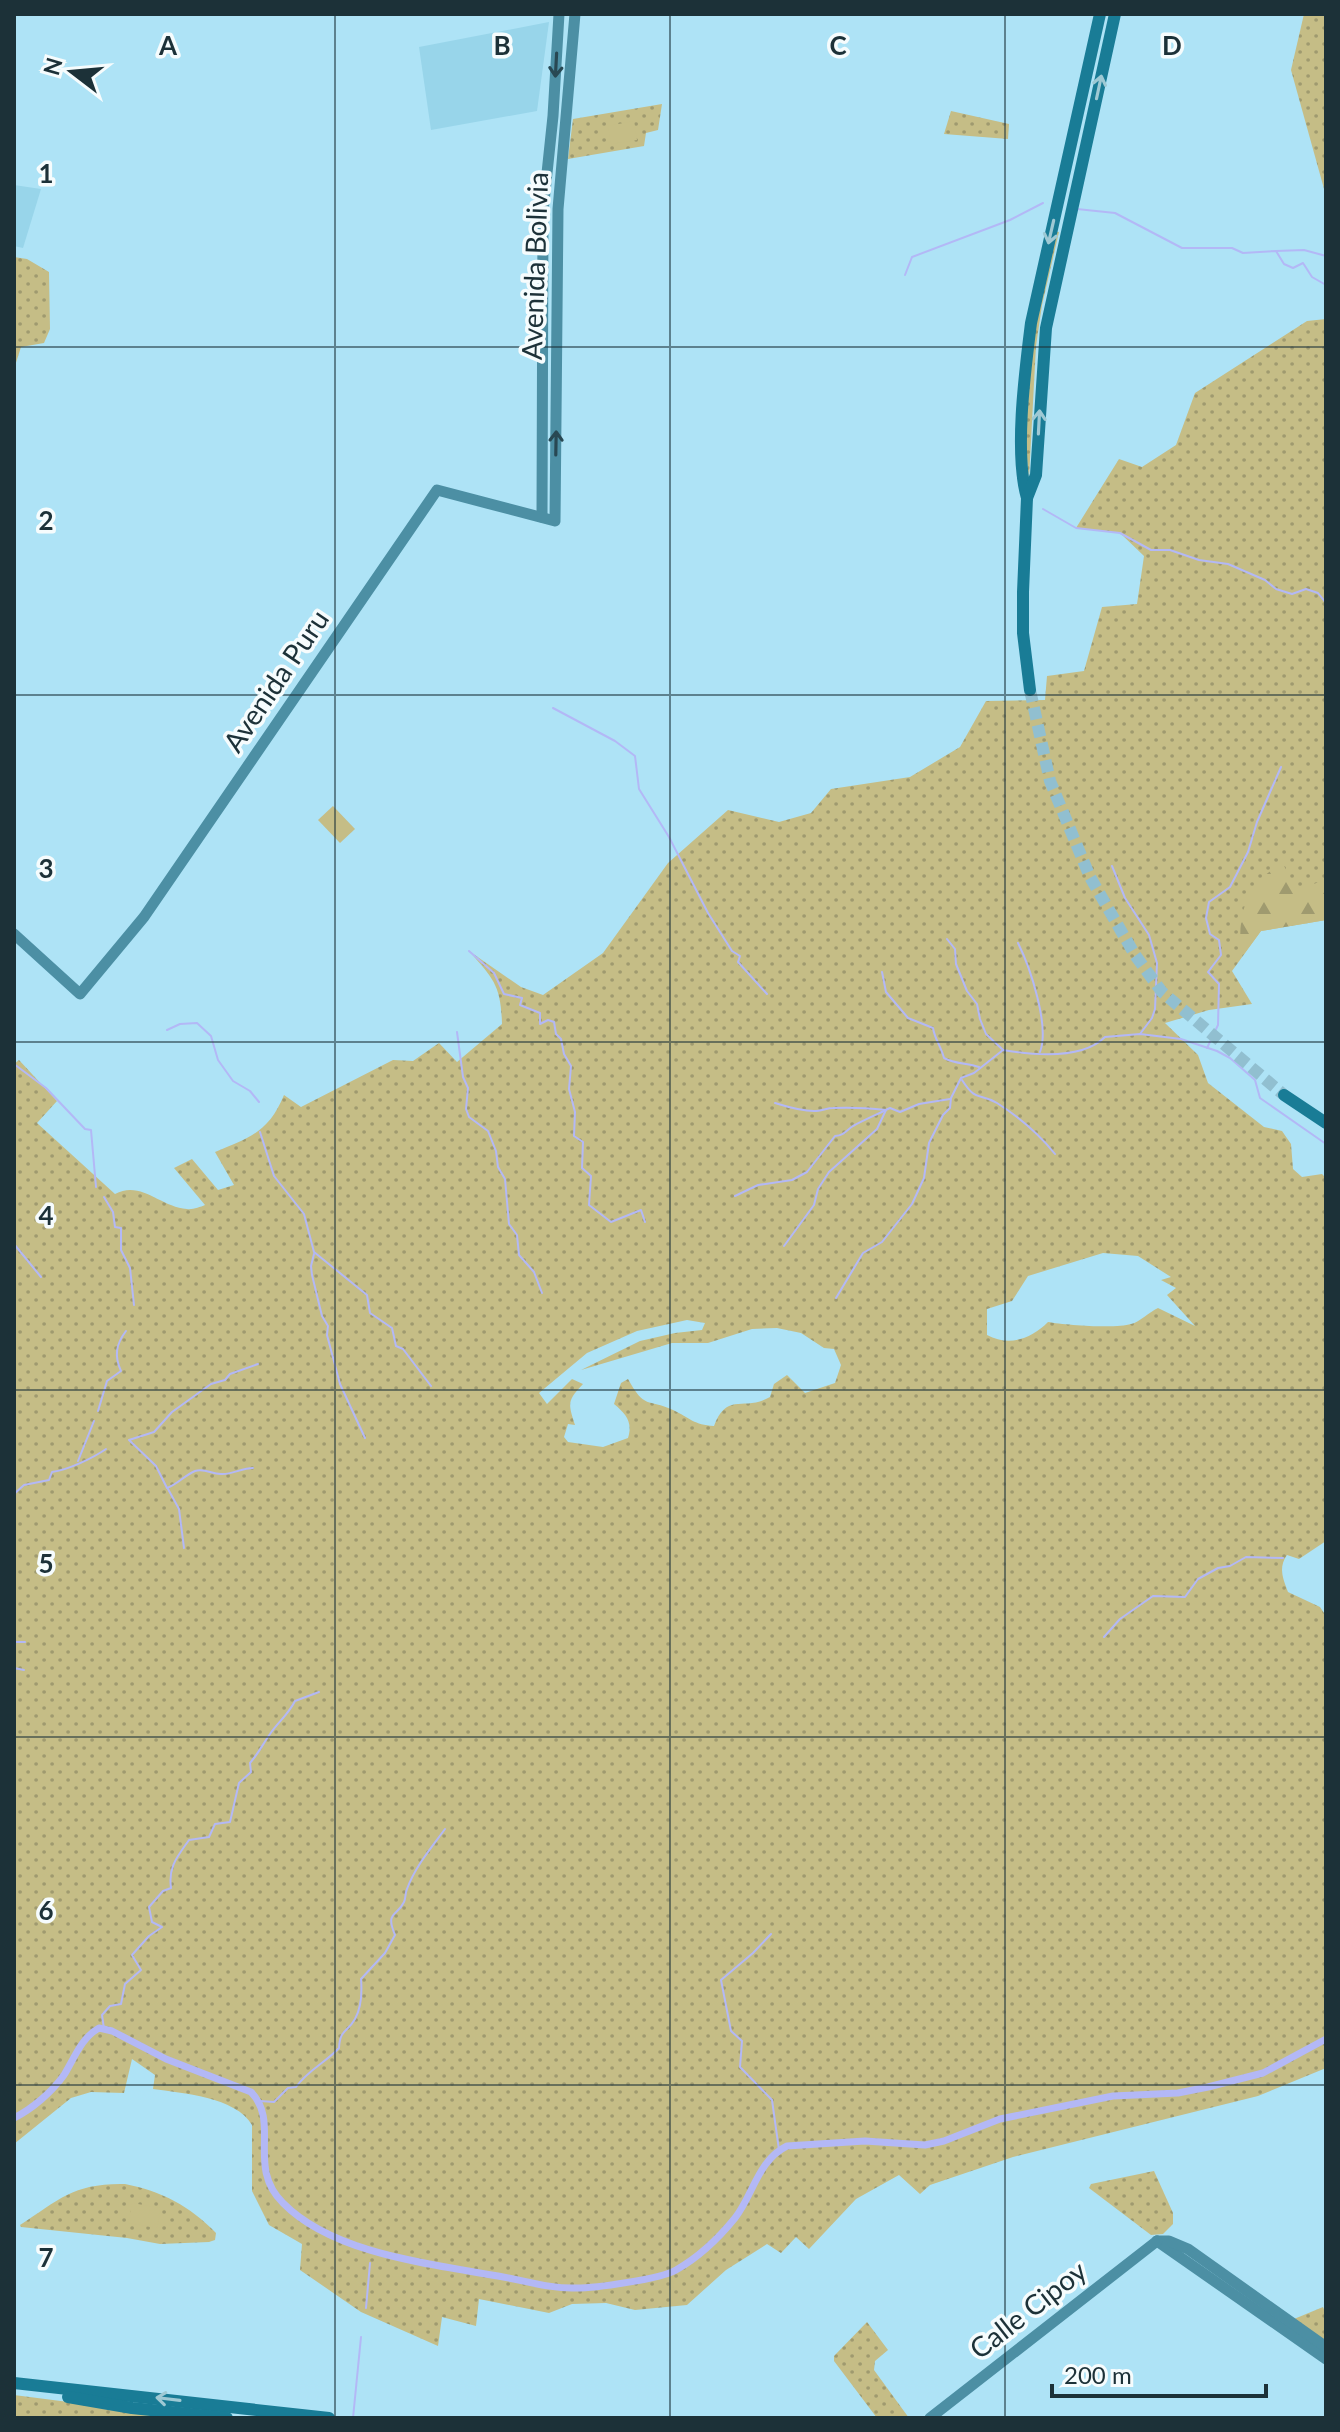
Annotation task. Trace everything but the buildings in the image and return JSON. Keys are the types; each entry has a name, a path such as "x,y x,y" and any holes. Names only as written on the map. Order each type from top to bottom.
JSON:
{"main road":[{"path":"1030,690 1023,633 1027,498 1021,477 1025,371 1037,292 1100,14"},
{"path":"1027,498 1036,475 1046,328 1115,14"},
{"path":"1060,191 1075,195"},
{"path":"1284,1095 1326,1123"},
{"path":"14,2383 329,2418"},
{"path":"14,2391 227,2418"}],"street":[{"name":"Avenida Bolivia","path":"542,517 543,211 559,14"},
{"name":"Avenida Bolivia","path":"555,521 558,209 575,14"},
{"name":"Avenida Puru","path":"14,934 80,994 144,917 437,490 555,521"},
{"path":"1157,2241 1169,2241 1188,2249 1326,2347"},
{"path":"1157,2241 1326,2359"},
{"name":"Calle Cipoy","path":"930,2418 1157,2241"}],"shaded area":[{"path":"549,22 537,111 431,130 419,47"},
{"path":"14,185 41,189 23,248 14,246"}],"green space":[{"path":"1304,14 1326,14 1326,196 1291,70"},
{"path":"662,104 658,130 646,133 644,146 568,159 573,119"},
{"path":"951,111 1009,124 1008,139 944,134"},
{"path":"634,121 637,140 611,144 608,126"},
{"path":"1053,231 1059,232 1036,346 1029,478 1026,416 1031,354"},
{"path":"14,257 27,259 49,272 50,329 44,343 21,347 14,369"},
{"path":"1326,319 1326,920 1261,931 1232,971 1252,1004 1209,1010 1165,1023 1198,1055 1208,1083 1264,1127 1282,1131 1291,1144 1293,1169 1302,1177 1322,1174 1326,1178 1326,1541 1299,1559 1287,1555 1282,1569 1288,1592 1320,1607 1326,1616 1326,2068 1258,2096 1013,2157 930,2185 920,2194 899,2175 856,2199 809,2249 796,2237 781,2253 767,2244 726,2270 687,2305 635,2310 606,2303 572,2304 549,2313 479,2299 476,2326 442,2317 438,2346 361,2312 300,2270 302,2244 269,2225 252,2191 252,2125 234,2108 221,2102 153,2089 155,2075 132,2059 124,2093 91,2092 71,2098 14,2144 14,1064 19,1060 57,1101 37,1123 115,1194 133,1190 189,1209 205,1205 174,1168 192,1159 218,1190 234,1185 215,1152 248,1138 265,1126 284,1095 301,1107 393,1060 413,1061 439,1043 457,1062 502,1024 498,992 485,969 469,951 521,987 543,995 603,953 668,863 728,810 779,822 811,813 831,789 910,777 960,747 986,701 1045,700 1047,676 1084,671 1102,607 1137,604 1144,556 1120,533 1076,528 1119,459 1142,467 1176,445 1195,393 1307,321","holes":["1103,1253 1138,1256 1171,1277 1161,1280 1176,1288 1167,1295 1195,1326 1158,1308 1131,1324 1090,1326 1048,1322 1027,1337 1011,1341 987,1335 987,1309 1012,1301 1028,1276","687,1320 705,1323 702,1330 640,1341 581,1370 672,1343 708,1343 752,1329 777,1328 801,1333 824,1348 834,1349 841,1365 835,1383 805,1393 787,1375 774,1384 770,1397 731,1405 719,1415 714,1426 697,1423 664,1406 647,1402 628,1379 621,1383 614,1404 627,1419 630,1427 628,1438 603,1447 568,1442 564,1437 568,1424 575,1425 570,1403 583,1384 572,1379 547,1404 539,1393 587,1353 637,1331"]},
{"path":"333,806 355,829 340,843 318,820"},
{"path":"1282,862 1297,891 1326,879 1326,920 1261,931 1244,954 1240,931 1248,896 1258,882"},
{"path":"1154,2171 1173,2213 1173,2224 1163,2234 1151,2235 1089,2188 1091,2184"},
{"path":"125,2184 163,2195 185,2207 216,2233 215,2240 160,2244 20,2225 68,2194 93,2186"},
{"path":"132,2203 161,2208 157,2228 128,2223"},
{"path":"1323,2307 1326,2314 1326,2343 1294,2319"},
{"path":"867,2322 888,2350 875,2361 874,2370 909,2418 877,2418 834,2361 834,2356"},
{"path":"14,2395 193,2418 14,2418"}],"waterway":[{"path":"905,275 912,257 1010,220 1043,203"},
{"path":"1077,209 1115,213 1182,248 1232,248 1243,253 1276,251 1284,264 1293,268 1303,263 1312,277 1326,285"},
{"path":"1276,251 1304,250 1326,256"},
{"path":"1043,509 1076,528 1120,533 1151,550 1170,550 1199,560 1228,564 1265,580 1276,589 1292,594 1306,589 1318,593 1326,603"},
{"path":"553,708 615,741 635,756 639,789 669,837 708,913 732,951 740,956 738,962 767,994"},
{"path":"1207,1048 1218,1025 1219,984 1208,972 1221,955 1219,940 1210,934 1206,918 1209,902 1230,887 1248,852 1257,822 1281,767"},
{"path":"1112,866 1125,898 1149,935 1157,963 1155,1009 1140,1034"},
{"path":"947,939 955,949 956,964 967,991 977,1004 986,1034 1002,1049"},
{"path":"1018,943 1041,1012 1040,1052"},
{"path":"469,951 494,973 504,994 522,998 520,1005 540,1013 540,1024 548,1020 554,1022 556,1034 561,1039 571,1066 569,1089 575,1112 574,1136 583,1142 582,1168 591,1176 589,1205 611,1222 641,1210 645,1222"},
{"path":"882,972 886,992 908,1018 933,1028 944,1058 979,1067"},
{"path":"167,1030 180,1024 197,1023 211,1036 218,1060 233,1081 250,1091 259,1102"},
{"path":"457,1032 463,1077 468,1088 466,1109 469,1117 488,1131 498,1167 505,1179 509,1224 517,1235 519,1255 534,1272 542,1293"},
{"path":"836,1298 863,1253 882,1242 912,1204 924,1178 929,1143 943,1115 950,1108 951,1098 961,1078 974,1073 1003,1050 1071,1053 1105,1037 1140,1034 1181,1039 1230,1058 1255,1080 1260,1098 1326,1144"},
{"path":"14,1064 46,1088 85,1129 91,1130 96,1187"},
{"path":"962,1080 975,1094 997,1103 1021,1120 1055,1154"},
{"path":"735,1196 758,1185 792,1180 807,1172 835,1136 890,1108 900,1112 919,1104 950,1099"},
{"path":"775,1103 809,1111 831,1108 886,1110 877,1129 829,1172 818,1189 814,1205 784,1246"},
{"path":"260,1132 274,1176 304,1214 314,1252 367,1295 370,1313 392,1328 396,1346 403,1349 431,1386"},
{"path":"104,1197 113,1212 115,1227 121,1228 121,1250 130,1268 134,1305"},
{"path":"14,1244 41,1277"},
{"path":"314,1254 312,1275 322,1316 328,1326 327,1335 340,1384 365,1438"},
{"path":"98,1411 107,1381 121,1371 117,1350 126,1331"},
{"path":"253,1468 225,1474 195,1471 167,1488 156,1466 129,1440 154,1432 172,1412 211,1384 258,1364"},
{"path":"78,1461 94,1421"},
{"path":"14,1494 24,1485 49,1480 52,1472 80,1463 106,1449"},
{"path":"168,1489 179,1509 184,1548"},
{"path":"1104,1637 1120,1619 1153,1596 1185,1597 1198,1579 1246,1557 1283,1558"},
{"path":"14,1642 25,1642"},
{"path":"14,1668 24,1670"},
{"path":"104,2029 102,2015 110,2006 121,2004 125,1984 141,1970 132,1955 162,1927 152,1922 149,1907 163,1891 171,1888 172,1868 177,1857 189,1840 209,1837 215,1824 230,1822 239,1783 251,1772 250,1763 295,1701 319,1692"},
{"path":"260,2101 274,2102 288,2088 296,2087 339,2048 342,2034 359,2010 361,1979 385,1953 395,1935 391,1922 393,1915 404,1902 419,1865 445,1829"},
{"path":"771,1934 721,1980 731,2031 742,2041 740,2067 772,2100 779,2150"},
{"path":"14,2118 54,2088 93,2032 99,2028 112,2031 166,2059 251,2092 263,2117 265,2160 272,2189 283,2203 304,2220 328,2234 355,2245 414,2261 546,2286 585,2288 657,2277 693,2259 735,2218 769,2160 787,2146 865,2141 925,2145 944,2141 1000,2119 1113,2096 1178,2093 1263,2073 1326,2039"},
{"path":"366,2308 370,2263"},
{"path":"353,2418 361,2337"}],"tunnel":[{"path":"1030,690 1050,781 1090,877 1135,955 1162,992 1284,1095"}]}
